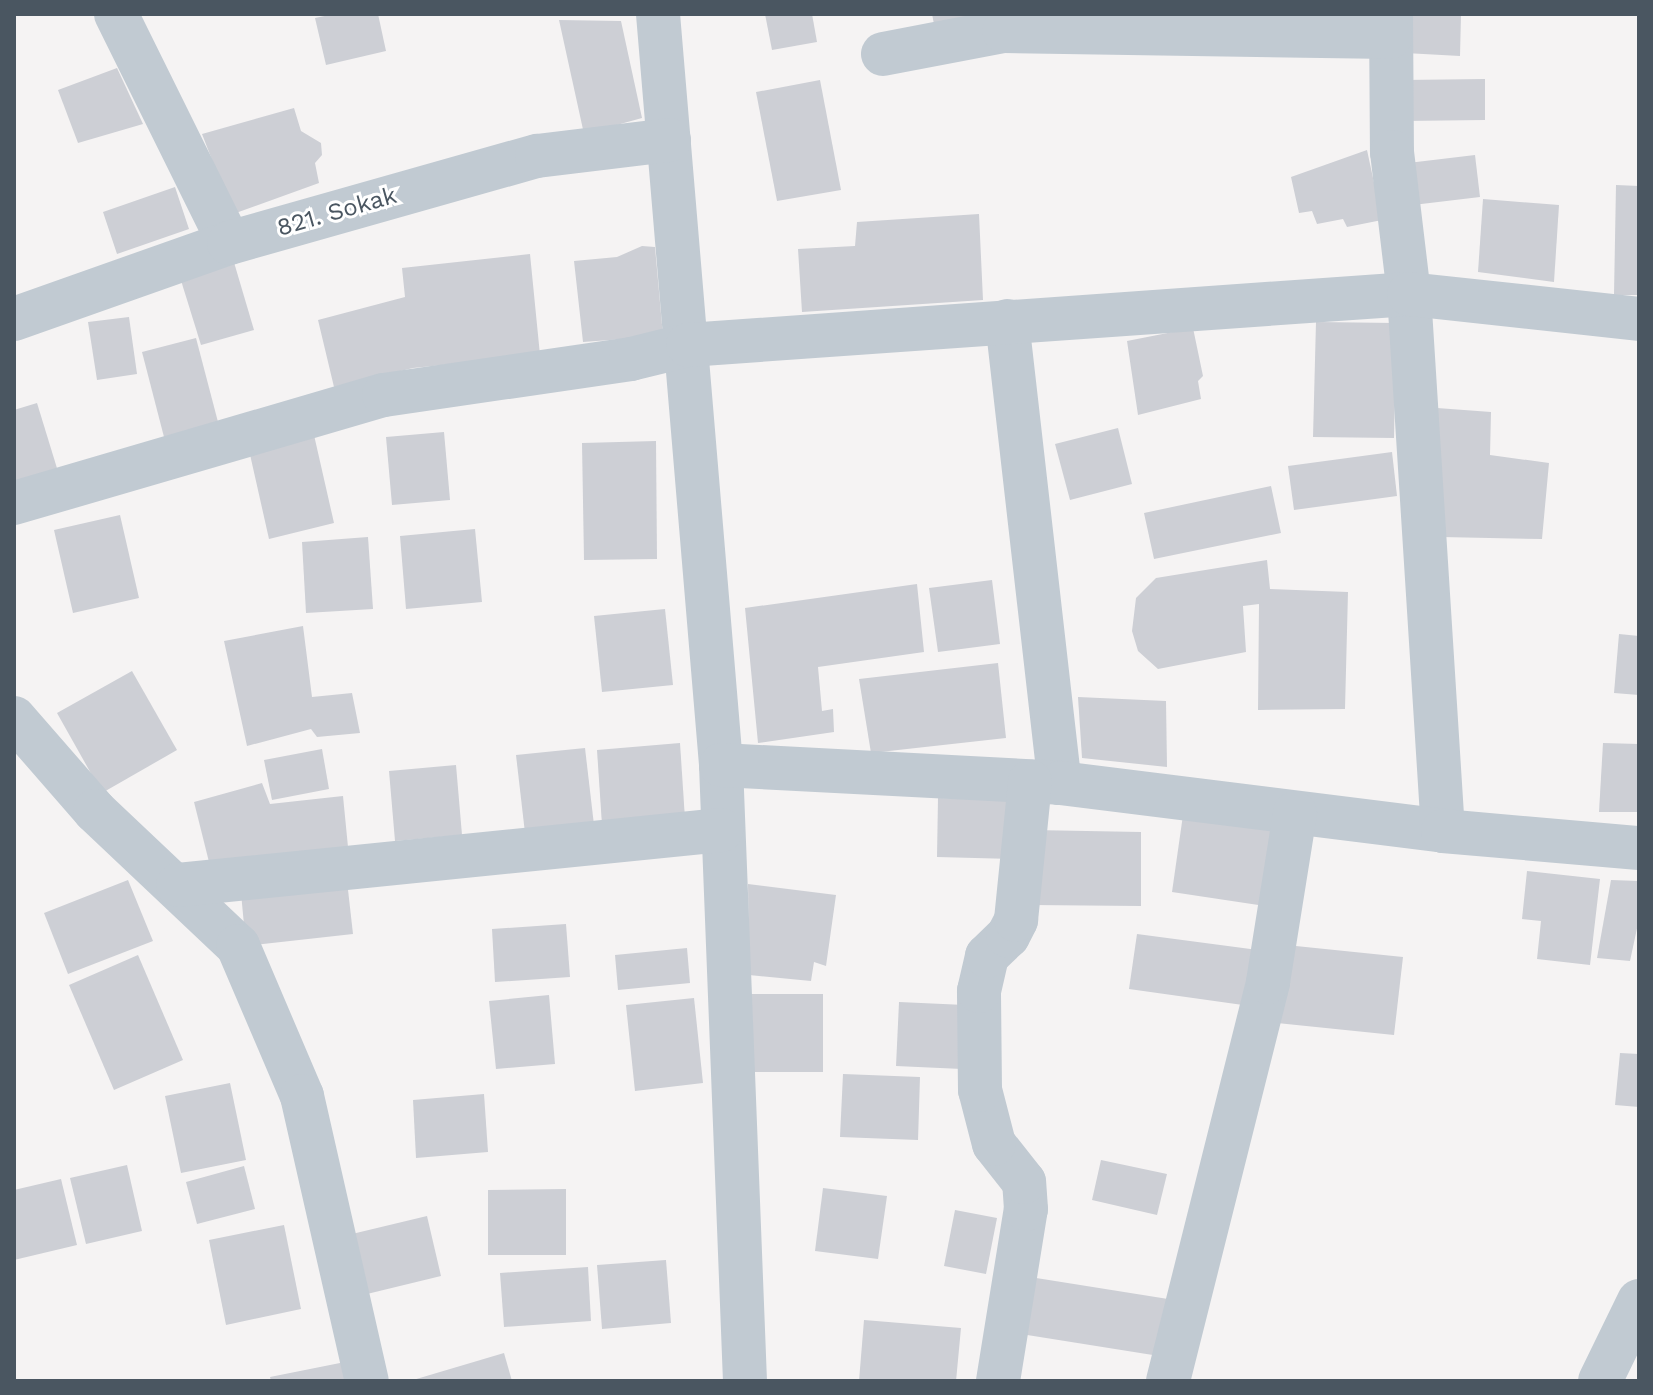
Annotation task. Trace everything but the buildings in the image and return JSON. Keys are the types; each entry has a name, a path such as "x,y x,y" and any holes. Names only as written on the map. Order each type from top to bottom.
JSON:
{"street":[{"path":"116,14 229,243"},
{"path":"658,14 721,765 721,830 745,1381"},
{"path":"883,54 1004,22 1390,25 1392,152 1409,294 1443,831"},
{"name":"821. Sokak","path":"14,319 229,243 537,156 669,140"},
{"path":"14,503 384,395 631,359 688,345 1409,294 1639,319"},
{"path":"998,1381 1026,1209 1024,1182 994,1144 980,1090 979,991 987,956 1008,936 1016,920 1045,783 1007,321"},
{"path":"14,718 95,811 178,885 238,946 302,1096 367,1381"},
{"path":"721,765 1045,783 1443,831 1639,848"},
{"path":"1168,1381 1268,982 1295,813"},
{"path":"178,885 721,830"},
{"path":"1600,1381 1639,1301"}]}
